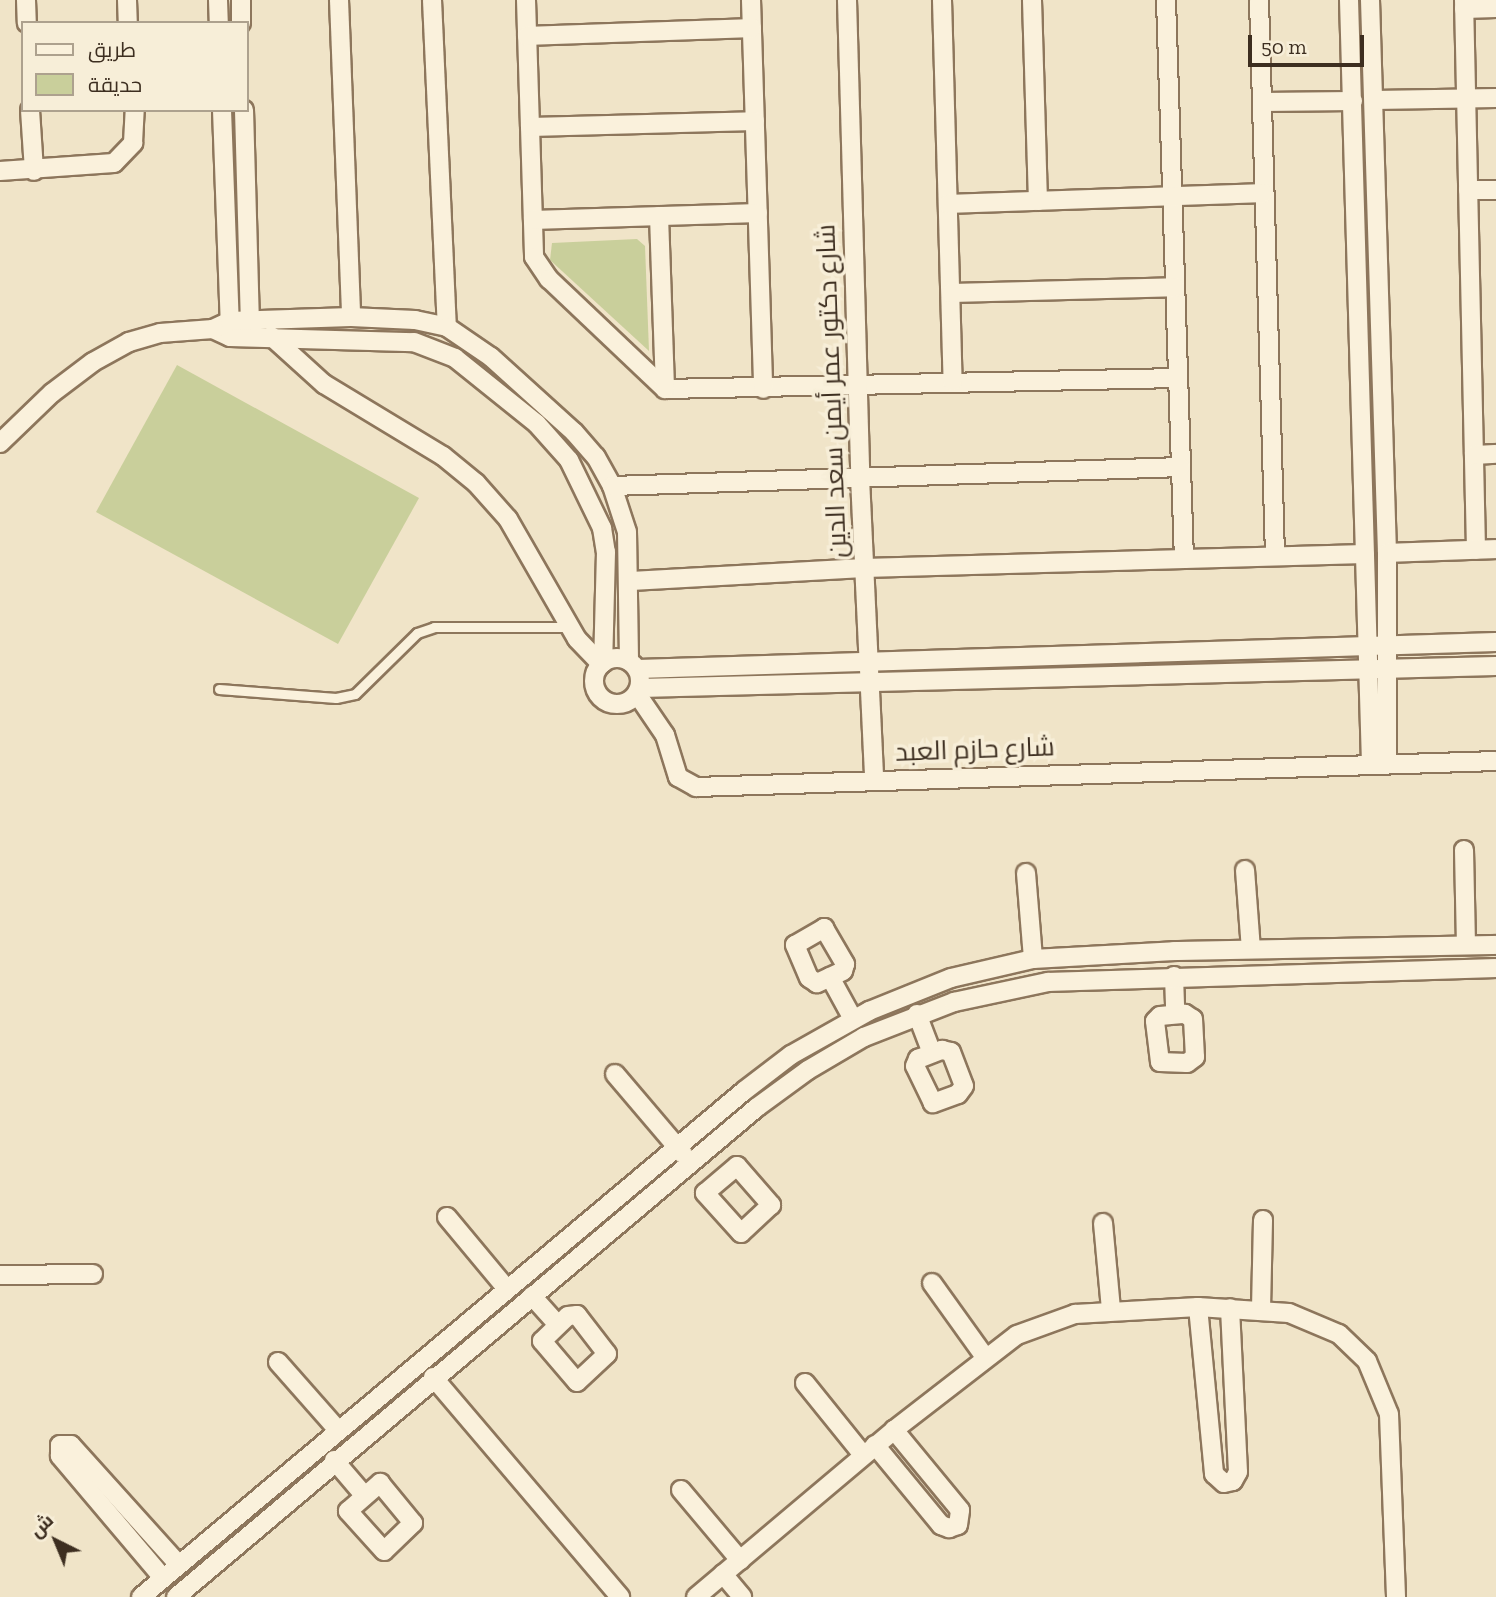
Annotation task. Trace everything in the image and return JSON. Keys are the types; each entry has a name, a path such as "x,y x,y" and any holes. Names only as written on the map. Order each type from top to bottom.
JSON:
{"street":[{"path":"26,0 27,21"},
{"path":"127,0 128,21"},
{"path":"218,0 219,21"},
{"path":"241,0 242,21"},
{"path":"339,0 351,317"},
{"path":"432,0 446,327"},
{"path":"526,0 534,257 542,273 665,389 764,389 1178,378"},
{"path":"751,0 764,389"},
{"name":"شارع دكتور عمر أيمن سعد الدين","path":"847,0 860,478 874,779"},
{"path":"942,0 953,382"},
{"path":"1032,0 1038,201"},
{"path":"1166,0 1184,559"},
{"path":"1259,0 1275,556"},
{"path":"1349,0 1365,554 1377,647"},
{"path":"1370,0 1387,553 1377,647 1379,764"},
{"path":"1476,550 1464,4 1496,8"},
{"path":"527,36 752,28"},
{"path":"1374,100 1496,98"},
{"path":"1263,102 1353,100"},
{"path":"30,112 34,171"},
{"path":"0,171 34,171 114,163 133,143 135,112"},
{"path":"222,112 230,329"},
{"path":"244,112 249,329"},
{"path":"530,127 755,121"},
{"path":"1468,190 1496,190"},
{"path":"948,204 1265,193"},
{"path":"533,220 758,213"},
{"path":"659,216 665,389"},
{"path":"951,293 1175,287"},
{"path":"0,443 52,393 129,342 160,333 249,329 351,317 415,320 446,327 491,357 575,432 612,486 626,533 631,581 633,665 638,691"},
{"path":"249,329 271,336 393,338 435,349 487,382 553,440 583,481 602,527 606,552 602,664 594,679 604,700 619,704 638,691 869,681 1496,666"},
{"path":"271,336 324,384 432,449 476,483 508,519 571,627 602,664"},
{"path":"1474,455 1496,454"},
{"path":"612,486 1181,467"},
{"path":"1387,553 1496,550"},
{"path":"631,581 864,568 1365,554"},
{"path":"602,664 611,659 633,665 869,663 1496,642"},
{"name":"شارع حازم العبد","path":"638,691 661,727 678,777 686,785 1496,761"},
{"path":"1464,850 1466,945"},
{"path":"1245,870 1251,949"},
{"path":"1026,873 1033,960"},
{"path":"141,1597 767,1072 853,1019 951,978 1033,960 1251,949 1496,944"},
{"path":"1340,948 1342,972"},
{"path":"176,1597 433,1377 695,1159 808,1070 917,1014 1016,986 1080,978 1496,968"},
{"path":"1174,976 1175,1014"},
{"path":"830,977 853,1019"},
{"path":"917,1014 932,1053"},
{"path":"615,1074 677,1147 719,1177"},
{"path":"447,1217 507,1289"},
{"path":"1261,1309 1263,1220"},
{"path":"1103,1223 1111,1310"},
{"path":"0,1275 93,1274"},
{"path":"932,1283 985,1357"},
{"path":"532,1296 557,1324"},
{"path":"1198,1307 1214,1474 1224,1483 1233,1481 1238,1472 1230,1308"},
{"path":"702,1595 869,1450 985,1357 1036,1326 1111,1310 1198,1307 1261,1309 1289,1313 1339,1334 1377,1377 1389,1414 1396,1597"},
{"path":"278,1362 338,1430"},
{"path":"433,1377 620,1597"},
{"path":"805,1383 941,1525 949,1528 958,1524 960,1510 894,1430"},
{"path":"334,1460 363,1494"},
{"path":"163,1578 92,1481 179,1565"},
{"path":"681,1490 740,1560"},
{"path":"723,1574 742,1597"}],"lane":[{"path":"219,689 336,698 355,694 417,633 434,627 571,627"}],"green space":[{"path":"637,239 645,246 649,351 550,260 552,243"},
{"path":"177,365 419,498 338,644 96,512"}]}
